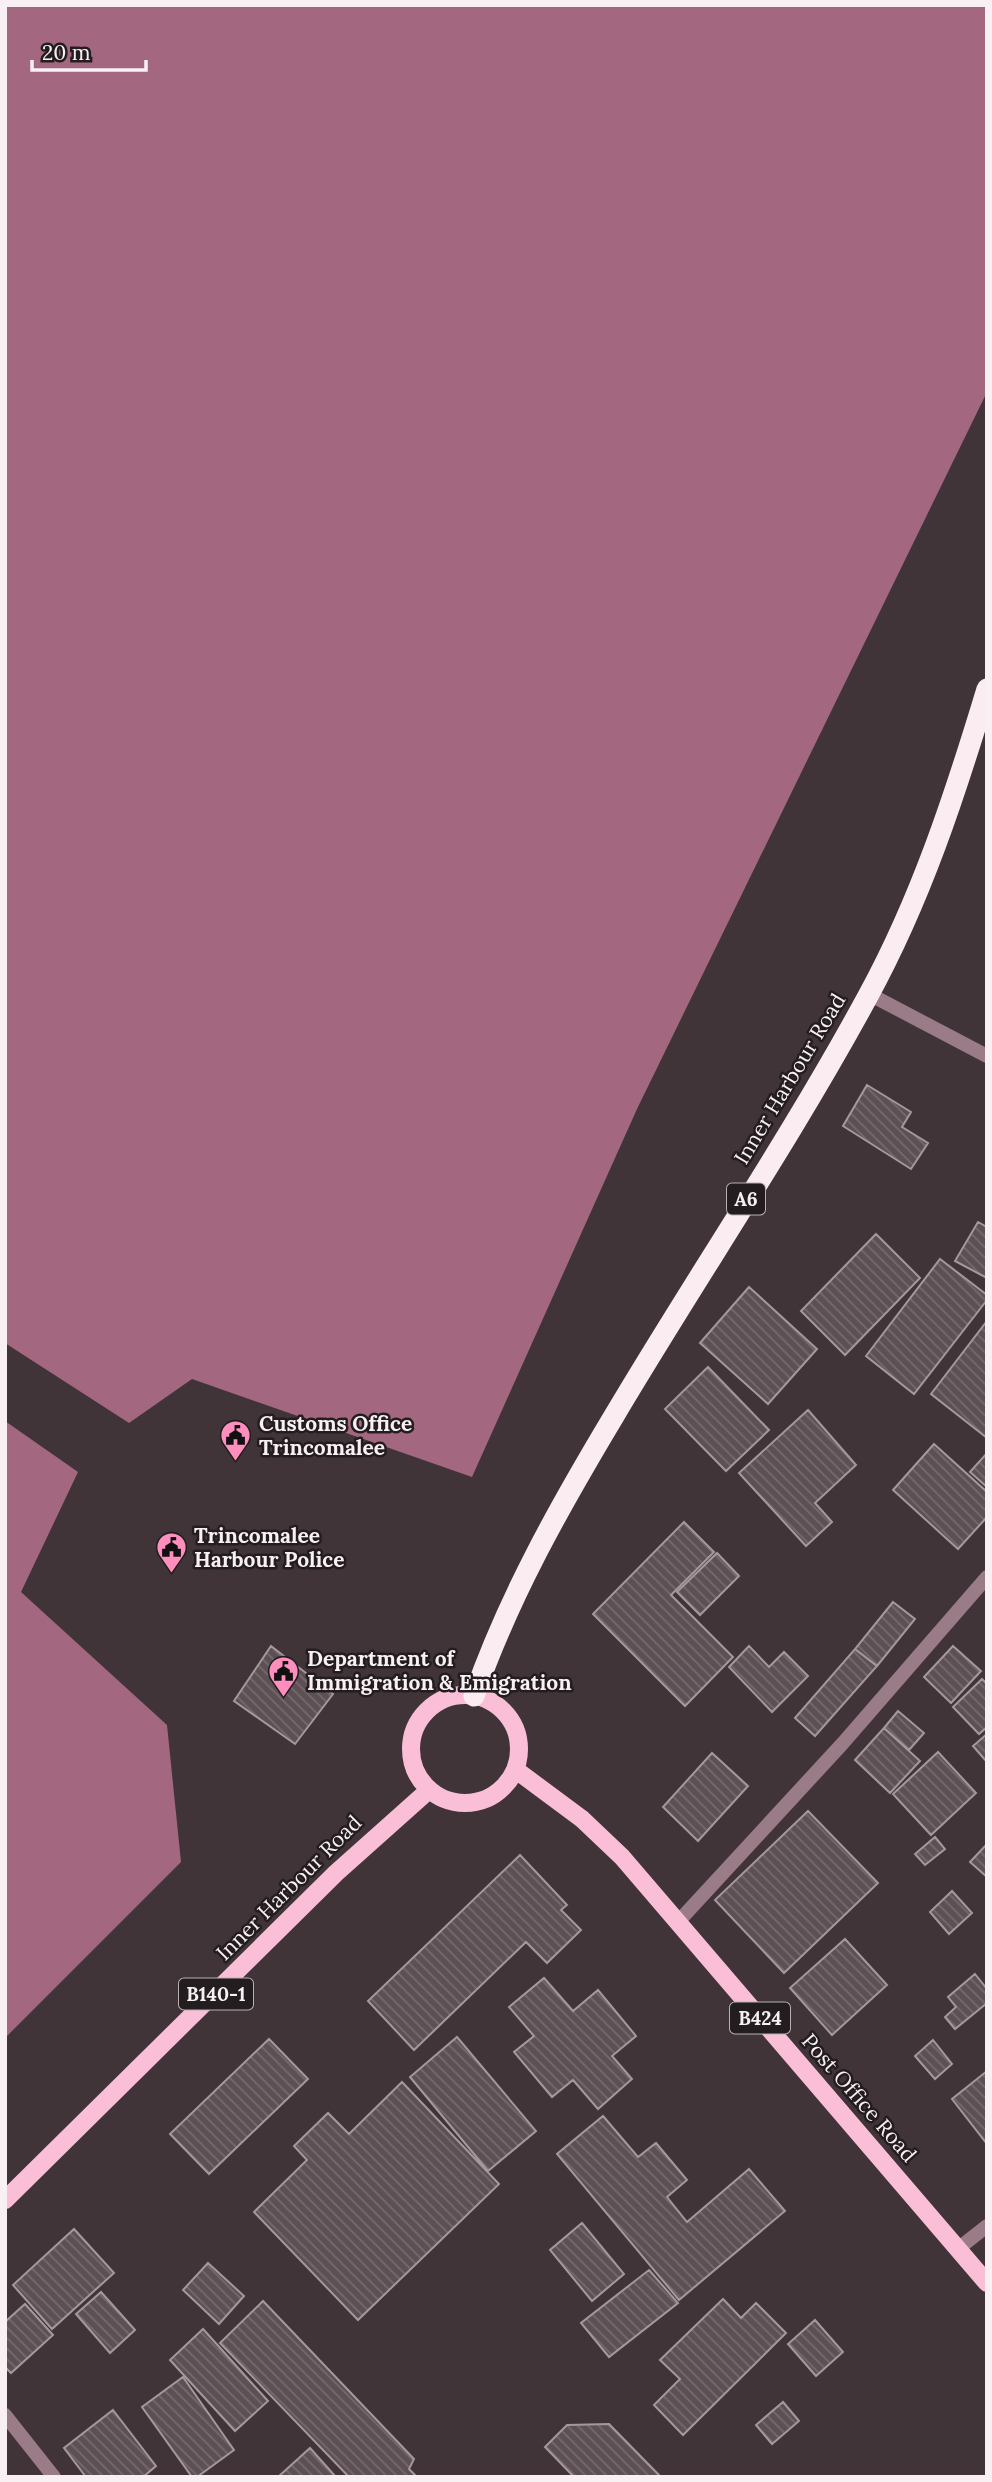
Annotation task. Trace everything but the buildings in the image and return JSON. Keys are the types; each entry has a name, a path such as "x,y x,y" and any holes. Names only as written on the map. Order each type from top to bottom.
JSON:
{"highway":[{"name":"Inner Harbour Road","path":"474,1696 506,1613 531,1559 681,1302 869,994 905,920 951,808 987,689"}],"main road":[{"path":"460,1695 474,1696 490,1701 513,1723 519,1738 516,1770 506,1785 478,1803 460,1804 443,1799 429,1790 414,1767 411,1753 417,1726 435,1705 460,1695"},
{"name":"Post Office Road","path":"516,1770 582,1819 622,1857 987,2283"},
{"name":"Inner Harbour Road","path":"5,2200 336,1873 429,1790"}],"street":[{"path":"869,994 987,1056"},
{"path":"678,1922 843,1743 987,1577"},
{"path":"959,2248 987,2226"},
{"path":"5,2415 54,2477"}],"shaded area":[{"path":"5,5 987,5 987,392 637,1109 472,1477 192,1379 129,1423 5,1343"},
{"path":"5,1421 78,1472 21,1592 167,1725 181,1862 5,2038"}],"place":[{"name":"Customs Office Trincomalee","path":"236,1463"},
{"name":"Trincomalee Harbour Police","path":"171,1575"},
{"name":"Department of Immigration & Emigration","path":"284,1698"}]}
